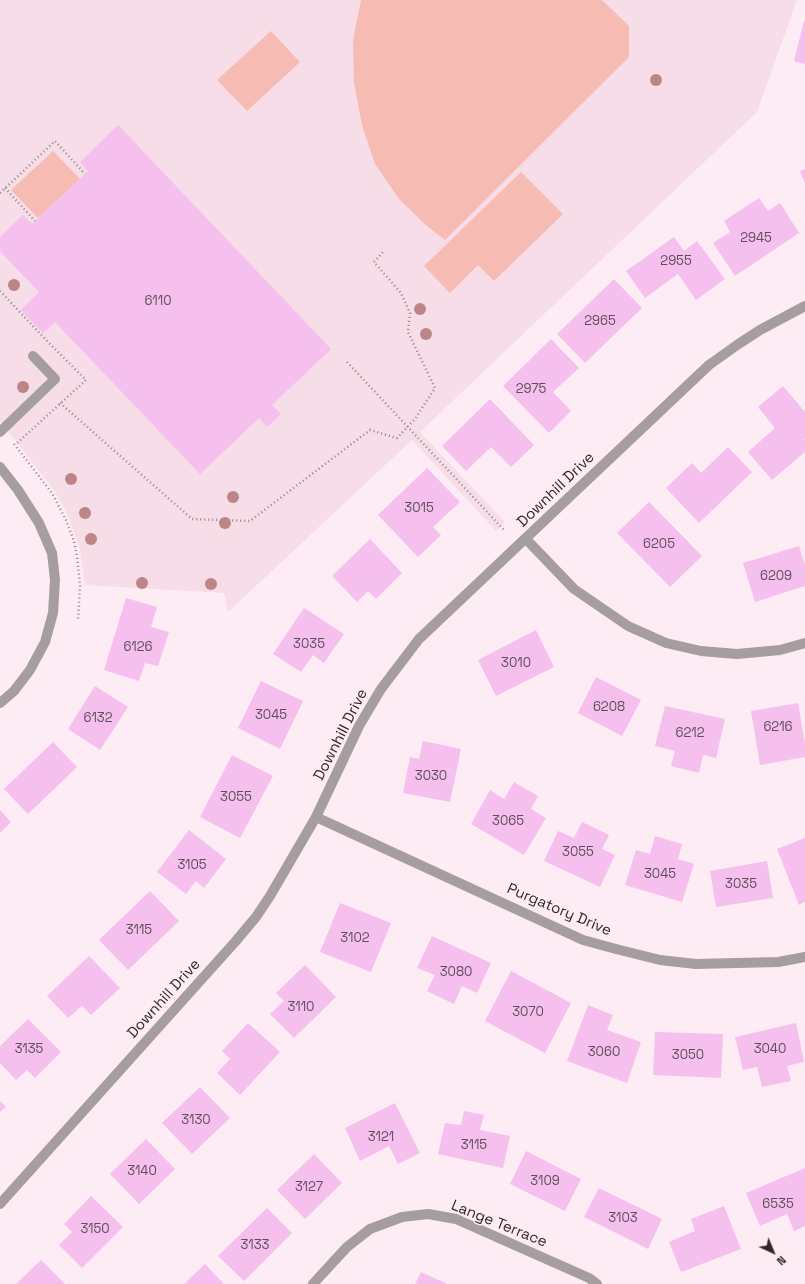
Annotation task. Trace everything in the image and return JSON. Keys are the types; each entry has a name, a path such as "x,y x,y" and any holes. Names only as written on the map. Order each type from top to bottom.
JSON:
{"street":[{"name":"Downhill Drive","path":"0,1204 256,917 316,818 359,726 381,689 419,639 709,365 737,344 805,306"},
{"path":"0,432 55,379 33,356"},
{"path":"0,467 18,490 39,523 52,553 55,580 53,613 45,642 30,670 14,692 0,703"},
{"path":"526,539 574,589 628,626 666,643 701,651 737,654 780,650 805,642"},
{"name":"Purgatory Drive","path":"316,818 583,940 660,960 696,964 778,962 805,957"},
{"name":"Lange Terrace","path":"313,1284 346,1247 370,1229 402,1217 428,1214 456,1219 589,1278 597,1284"}],"path":[{"path":"0,193 55,141 85,174"},
{"path":"5,188 35,221"},
{"path":"15,445 60,403 192,519 250,521 370,430 397,438 415,419 435,388 408,332 410,313 401,292 374,262 383,252"},
{"path":"0,291 48,342"},
{"path":"347,362 504,530"}],"shaded area":[{"path":"0,0 797,0 757,112 420,432 505,522 496,531 412,440 228,612 224,593 85,585 80,550 65,509 54,490 0,421"},
{"path":"361,0 602,0 629,26 629,57 445,240 427,226 399,199 375,164 362,125 354,82 353,40"},
{"path":"271,31 300,62 247,111 217,80"},
{"path":"53,151 80,179 38,218 11,190"},
{"path":"521,172 563,214 494,281 478,265 450,293 424,266"}],"building":[{"path":"805,21 805,64 794,61"},
{"path":"118,125 331,349 272,405 281,414 267,427 259,418 200,474 55,322 43,333 21,310 39,292 0,251 0,237 23,215 32,224 85,174 88,171 80,162"},
{"path":"805,169 805,184 800,171"},
{"path":"759,198 768,211 780,203 799,233 735,276 713,243 730,232 724,221"},
{"path":"674,237 684,251 697,241 725,279 696,300 678,274 645,298 626,271"},
{"path":"614,279 642,308 585,363 557,334"},
{"path":"551,339 579,368 553,392 571,411 549,433 503,386"},
{"path":"783,386 805,412 805,452 772,480 748,452 775,428 758,407"},
{"path":"490,399 534,445 511,467 491,447 466,471 442,446"},
{"path":"728,447 752,472 699,523 666,488 692,463 701,473"},
{"path":"427,468 460,502 433,527 441,535 418,557 378,515"},
{"path":"649,502 702,556 670,587 617,533"},
{"path":"370,539 402,573 376,599 368,591 357,602 332,576"},
{"path":"799,546 805,565 805,586 755,602 743,563"},
{"path":"126,598 157,607 151,627 169,632 158,666 145,663 139,681 104,670"},
{"path":"304,608 344,634 324,663 313,655 301,672 273,654"},
{"path":"536,630 554,667 496,696 478,660"},
{"path":"596,677 641,700 622,736 578,713"},
{"path":"261,681 303,701 280,749 238,728"},
{"path":"95,686 128,707 100,750 68,729"},
{"path":"798,703 805,744 805,757 760,765 751,711"},
{"path":"665,706 725,719 716,758 703,755 699,773 671,766 675,751 655,746"},
{"path":"423,741 461,749 450,802 403,793 410,757 419,759"},
{"path":"53,742 77,767 28,814 4,789"},
{"path":"232,755 273,776 240,838 200,817"},
{"path":"514,782 538,796 531,809 546,818 524,855 471,824 490,790 504,799"},
{"path":"0,810 11,822 0,833"},
{"path":"582,822 609,835 602,849 615,855 600,887 544,861 558,831 574,838"},
{"path":"189,830 226,859 204,888 196,881 186,894 157,872"},
{"path":"655,836 682,844 678,859 694,864 682,902 625,885 636,850 650,854"},
{"path":"805,838 805,902 799,905 777,849"},
{"path":"767,861 773,898 716,907 710,871"},
{"path":"150,891 179,921 128,970 99,940"},
{"path":"340,903 391,923 371,972 320,952"},
{"path":"432,936 491,963 477,993 462,986 454,1004 427,991 435,975 417,968"},
{"path":"89,956 120,988 91,1015 82,1006 68,1018 47,996"},
{"path":"305,965 336,997 294,1038 270,1014 284,1001 276,993"},
{"path":"511,971 571,1003 545,1053 485,1021"},
{"path":"588,1005 613,1015 607,1030 641,1042 627,1083 567,1061"},
{"path":"28,1019 61,1052 35,1078 27,1070 16,1080 0,1063 0,1046"},
{"path":"248,1023 280,1052 240,1095 217,1073 230,1059 222,1051"},
{"path":"796,1023 804,1062 787,1066 791,1081 762,1087 757,1067 743,1070 735,1037"},
{"path":"655,1032 723,1034 721,1078 653,1075"},
{"path":"200,1087 230,1118 192,1154 162,1123"},
{"path":"0,1101 6,1107 0,1112"},
{"path":"395,1103 420,1153 398,1164 389,1146 360,1161 345,1128"},
{"path":"464,1111 484,1115 480,1130 510,1136 503,1168 438,1154 445,1123 461,1125"},
{"path":"146,1139 175,1169 139,1204 110,1174"},
{"path":"526,1151 581,1179 565,1211 510,1184"},
{"path":"314,1154 342,1183 305,1219 277,1190"},
{"path":"805,1168 805,1226 794,1231 787,1214 760,1226 746,1193"},
{"path":"599,1188 662,1219 648,1249 584,1217"},
{"path":"91,1196 123,1227 82,1268 59,1245 72,1232 64,1224"},
{"path":"724,1206 741,1249 681,1272 669,1242 695,1231 691,1219"},
{"path":"267,1208 292,1233 244,1281 218,1256"},
{"path":"41,1260 65,1284 16,1284"},
{"path":"205,1264 224,1284 184,1284"},
{"path":"421,1272 447,1284 415,1284"}]}
